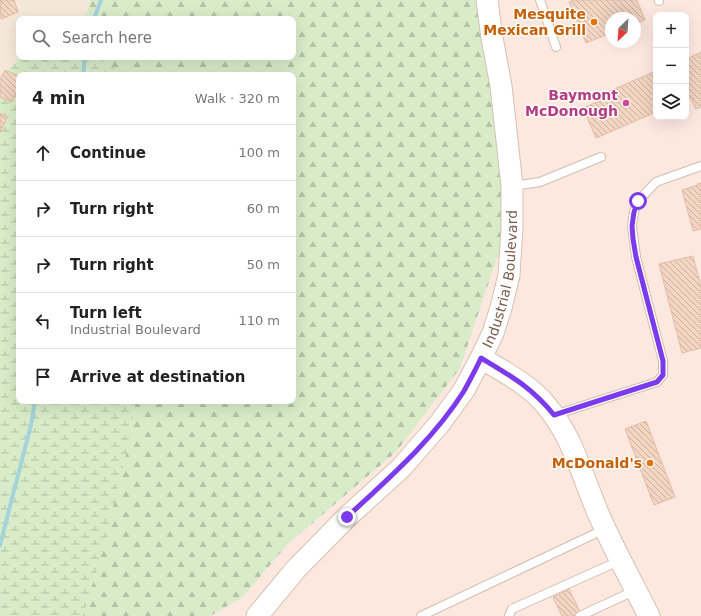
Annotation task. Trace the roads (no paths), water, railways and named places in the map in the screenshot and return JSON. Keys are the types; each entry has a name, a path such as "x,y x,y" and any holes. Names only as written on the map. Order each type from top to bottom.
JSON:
{"street":[{"name":"Industrial Boulevard","path":"257,616 296,568 347,517 401,468 440,423 464,390 492,333 501,308 509,275 512,228 512,186 501,86 487,0"},
{"path":"481,358 512,376 527,387 554,415 570,443 606,529 649,616"}],"lane":[{"path":"540,0 556,47"},
{"path":"512,186 540,182 601,157"},
{"path":"554,415 657,382 663,375 663,361 635,251 632,226 634,212 638,201 656,182 701,166"},
{"path":"421,616 606,529"},
{"path":"509,616 512,609 621,560"},
{"path":"580,616 636,590"}],"waterway":[{"path":"95,16 101,0"},
{"path":"83,72 85,60"},
{"path":"0,545 31,425 34,404"}],"place":[{"name":"Mesquite Mexican Grill","path":"594,22"},
{"name":"Baymont McDonough","path":"626,103"},
{"name":"McDonald's","path":"650,463"}]}
